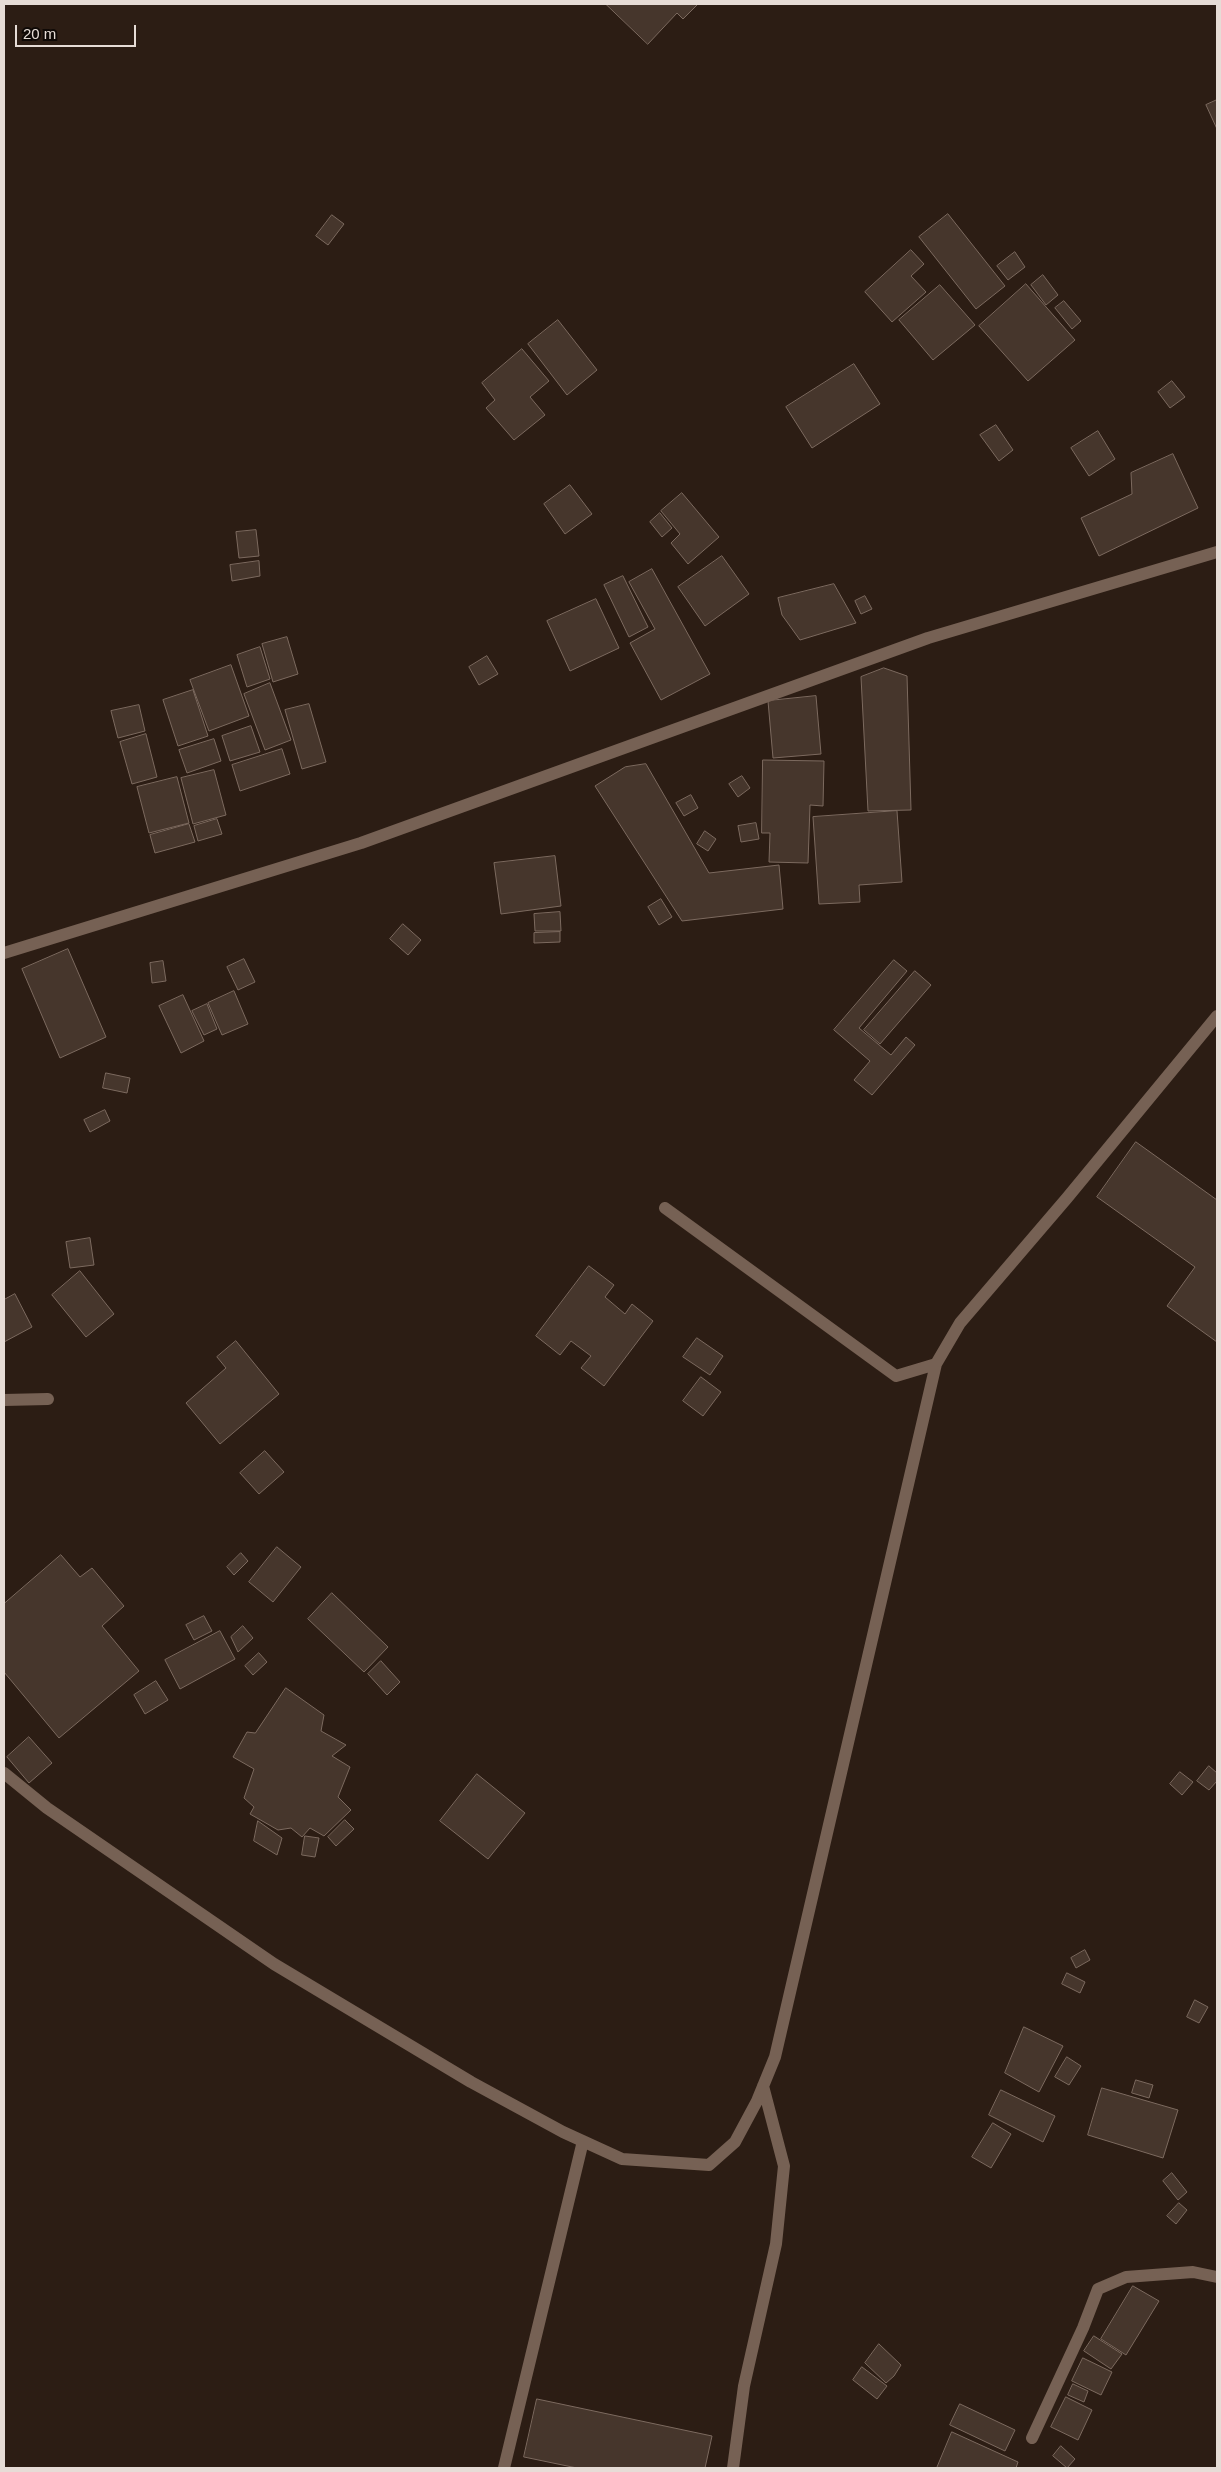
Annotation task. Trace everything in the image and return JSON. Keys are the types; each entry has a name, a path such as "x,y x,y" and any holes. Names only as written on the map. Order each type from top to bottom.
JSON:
{"street":[{"path":"4,954 361,843 928,638 1217,552"},
{"path":"4,1773 48,1808 274,1964 471,2082 583,2141 622,2159 709,2165 735,2142 775,2057 936,1364 960,1323 1067,1198 1217,1016"},
{"path":"665,1208 896,1376 936,1364"},
{"path":"4,1400 48,1399"},
{"path":"733,2468 744,2386 776,2244 784,2166 763,2086"},
{"path":"504,2468 583,2141"},
{"path":"1032,2438 1083,2328 1098,2289 1126,2277 1193,2272 1217,2277"}],"building":[{"path":"606,4 698,4 683,19 677,13 648,44"},
{"path":"1217,100 1217,129 1206,105"},
{"path":"948,214 1005,286 976,309 919,237"},
{"path":"332,215 344,224 328,245 316,236"},
{"path":"911,250 924,264 911,276 926,292 892,322 865,292"},
{"path":"1015,252 1025,267 1008,280 997,266"},
{"path":"1043,275 1058,295 1046,305 1031,285"},
{"path":"1026,284 1075,340 1028,381 979,326"},
{"path":"940,285 975,325 933,360 899,320"},
{"path":"1064,301 1081,321 1072,329 1055,308"},
{"path":"558,320 597,370 567,395 528,344"},
{"path":"522,349 549,381 530,397 545,415 514,440 486,408 495,400 482,383"},
{"path":"854,364 880,404 812,448 786,407"},
{"path":"1172,381 1185,397 1170,408 1158,392"},
{"path":"996,425 1013,450 999,461 980,435"},
{"path":"1098,431 1115,459 1089,476 1071,448"},
{"path":"1173,454 1198,508 1099,556 1081,518 1132,494 1131,473"},
{"path":"570,485 592,514 565,534 544,504"},
{"path":"682,493 719,537 688,564 671,543 680,534 661,511"},
{"path":"660,513 672,528 662,537 650,522"},
{"path":"256,530 259,556 239,558 236,532"},
{"path":"722,556 749,594 705,626 678,587"},
{"path":"259,561 260,576 232,581 230,565"},
{"path":"652,569 710,674 661,700 630,643 655,629 629,582"},
{"path":"623,576 648,627 629,637 604,585"},
{"path":"834,584 856,623 800,640 782,615 778,598"},
{"path":"865,596 872,609 861,614 855,601"},
{"path":"596,599 619,648 570,671 547,621"},
{"path":"287,637 298,674 273,682 262,644"},
{"path":"260,647 270,679 247,687 237,655"},
{"path":"487,656 498,674 479,685 469,667"},
{"path":"231,665 249,716 209,731 190,680"},
{"path":"884,668 907,676 911,810 868,811 861,677"},
{"path":"270,683 291,740 265,750 244,694"},
{"path":"193,690 208,736 178,746 163,700"},
{"path":"816,696 821,754 773,758 768,701"},
{"path":"309,704 326,762 302,769 285,710"},
{"path":"139,705 145,731 118,738 111,711"},
{"path":"251,726 260,752 230,761 222,736"},
{"path":"146,734 157,777 132,784 120,742"},
{"path":"214,739 221,761 187,773 179,750"},
{"path":"282,749 290,774 240,791 232,765"},
{"path":"763,760 824,761 823,806 810,805 808,863 769,862 770,833 762,833"},
{"path":"646,764 709,873 779,865 783,909 682,921 595,786 625,767"},
{"path":"214,770 226,815 193,824 181,778"},
{"path":"742,776 750,788 738,797 729,784"},
{"path":"177,777 189,823 149,833 137,787"},
{"path":"691,795 698,808 684,816 676,803"},
{"path":"897,811 902,882 859,885 860,902 819,904 813,817"},
{"path":"217,819 222,834 198,841 194,826"},
{"path":"756,823 759,839 741,842 738,826"},
{"path":"189,824 195,842 155,853 150,835"},
{"path":"705,831 716,839 708,851 697,844"},
{"path":"555,856 561,906 501,914 494,863"},
{"path":"661,899 672,917 659,925 648,907"},
{"path":"560,912 561,931 535,931 534,914"},
{"path":"403,924 421,940 408,955 390,939"},
{"path":"560,932 560,942 534,943 534,933"},
{"path":"68,949 106,1037 60,1058 22,969"},
{"path":"244,959 255,982 238,990 227,967"},
{"path":"894,960 907,971 859,1028 891,1055 906,1037 915,1045 872,1095 854,1080 870,1061 834,1030"},
{"path":"163,961 166,981 152,983 150,963"},
{"path":"915,971 931,985 880,1044 864,1030"},
{"path":"234,991 248,1024 222,1035 208,1003"},
{"path":"183,995 204,1041 181,1053 159,1006"},
{"path":"207,1004 217,1029 204,1035 192,1011"},
{"path":"106,1073 130,1078 127,1093 103,1088"},
{"path":"105,1110 110,1121 90,1132 84,1120"},
{"path":"1136,1142 1217,1200 1217,1342 1167,1306 1195,1267 1097,1197"},
{"path":"90,1238 94,1265 70,1268 66,1242"},
{"path":"589,1266 614,1285 605,1297 625,1314 632,1304 653,1321 604,1386 581,1368 591,1356 571,1341 560,1355 536,1336"},
{"path":"80,1271 114,1314 86,1337 52,1295"},
{"path":"15,1294 32,1327 4,1342 4,1300"},
{"path":"697,1338 723,1356 710,1375 683,1357"},
{"path":"236,1341 279,1394 220,1444 186,1403 226,1368 217,1357"},
{"path":"701,1377 721,1392 703,1416 683,1401"},
{"path":"265,1451 284,1472 259,1494 240,1473"},
{"path":"277,1547 301,1567 273,1602 249,1582"},
{"path":"241,1553 248,1561 234,1575 227,1567"},
{"path":"61,1555 80,1577 92,1568 124,1606 102,1626 139,1671 59,1738 4,1672 4,1604"},
{"path":"332,1593 388,1647 364,1672 308,1619"},
{"path":"204,1616 212,1631 194,1640 186,1625"},
{"path":"243,1626 253,1638 238,1652 231,1637"},
{"path":"220,1631 235,1659 180,1689 165,1660"},
{"path":"259,1653 267,1662 253,1675 245,1666"},
{"path":"381,1661 400,1682 387,1695 368,1674"},
{"path":"156,1681 168,1700 145,1714 134,1695"},
{"path":"286,1688 324,1715 321,1731 346,1745 332,1756 350,1767 338,1797 351,1810 324,1836 310,1828 302,1837 291,1828 278,1830 250,1814 254,1807 244,1798 254,1769 233,1757 247,1732 255,1733"},
{"path":"29,1737 52,1763 29,1783 7,1757"},
{"path":"1209,1766 1217,1773 1217,1781 1209,1790 1197,1781"},
{"path":"1180,1772 1193,1782 1182,1795 1170,1784"},
{"path":"477,1774 525,1813 488,1859 440,1821"},
{"path":"345,1820 354,1829 336,1846 328,1837"},
{"path":"258,1821 282,1838 277,1855 254,1841"},
{"path":"305,1836 319,1838 315,1857 302,1855"},
{"path":"1085,1950 1090,1960 1076,1968 1071,1958"},
{"path":"1067,1973 1085,1982 1080,1993 1062,1984"},
{"path":"1195,2000 1208,2007 1199,2023 1187,2017"},
{"path":"1024,2027 1063,2046 1039,2092 1005,2073"},
{"path":"1067,2057 1081,2066 1069,2085 1055,2077"},
{"path":"1136,2080 1153,2085 1149,2098 1132,2093"},
{"path":"1102,2088 1178,2110 1163,2158 1088,2135"},
{"path":"1001,2090 1055,2116 1043,2142 989,2115"},
{"path":"993,2123 1011,2134 991,2168 972,2157"},
{"path":"1172,2173 1187,2192 1178,2200 1163,2181"},
{"path":"1179,2203 1187,2210 1176,2224 1167,2216"},
{"path":"1133,2286 1159,2301 1126,2355 1101,2339"},
{"path":"1094,2336 1122,2354 1111,2369 1084,2351"},
{"path":"879,2344 901,2365 894,2376 886,2383 865,2363"},
{"path":"1083,2358 1112,2372 1101,2395 1072,2381"},
{"path":"862,2367 887,2386 877,2399 853,2380"},
{"path":"1073,2384 1088,2391 1084,2402 1068,2395"},
{"path":"1066,2397 1092,2410 1078,2440 1051,2427"},
{"path":"537,2399 712,2436 705,2468 577,2468 524,2457"},
{"path":"960,2404 1015,2430 1005,2451 950,2425"},
{"path":"952,2432 1018,2462 1016,2468 937,2468"},
{"path":"1061,2446 1075,2459 1067,2468 1053,2456"}]}
